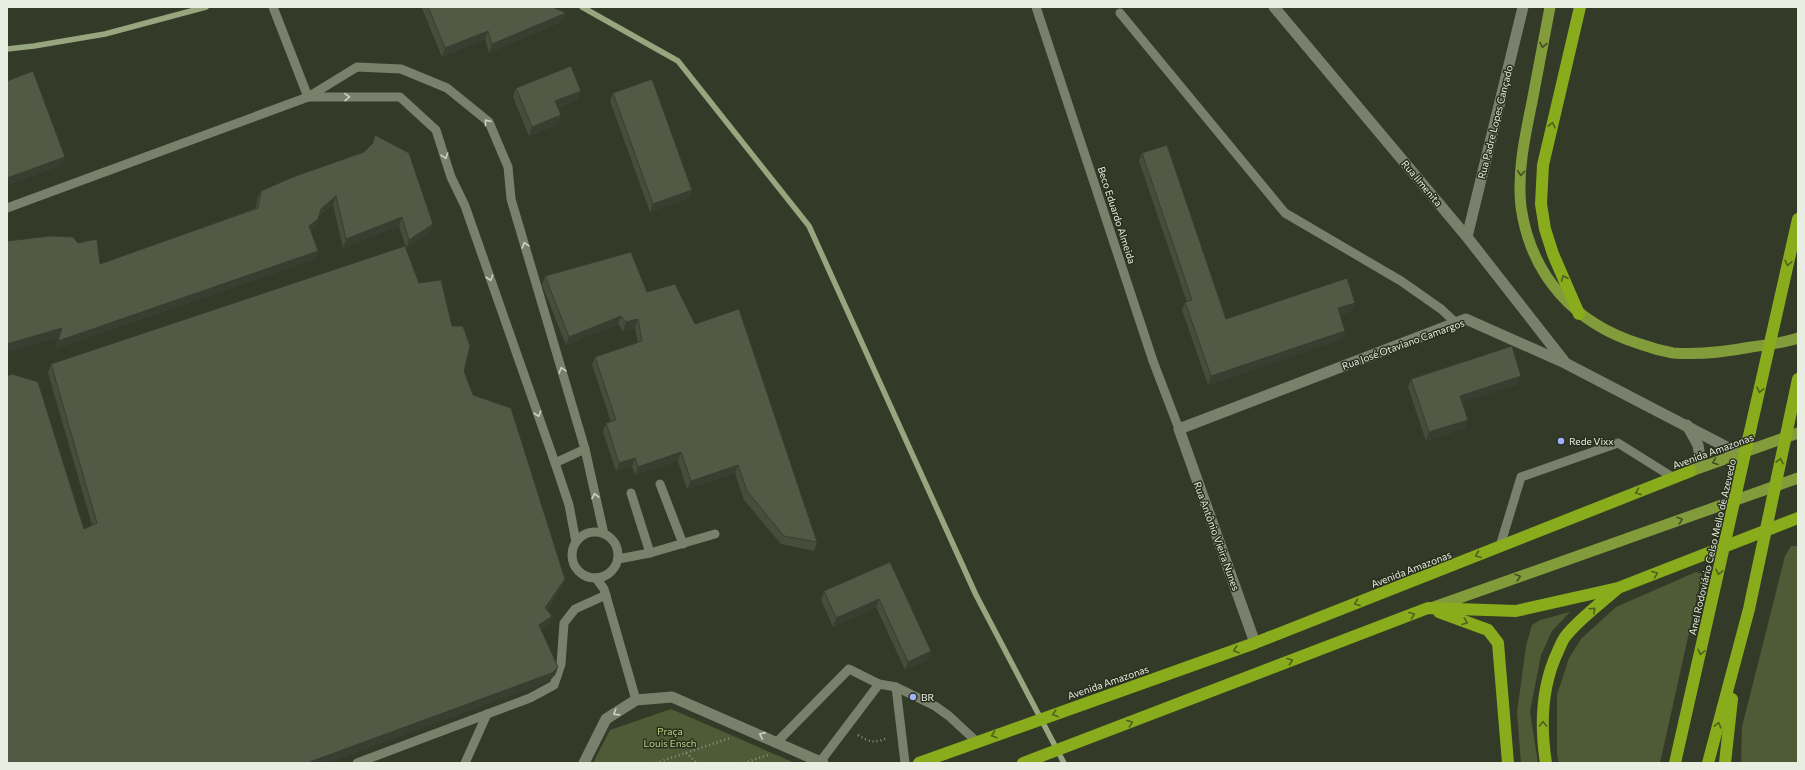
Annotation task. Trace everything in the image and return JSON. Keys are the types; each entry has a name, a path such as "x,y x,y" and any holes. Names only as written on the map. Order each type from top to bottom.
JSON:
{"highway":[{"path":"1579,314 1553,254 1545,229 1541,204 1543,164 1580,7"},
{"name":"Anel Rodoviário Celso Mello de Azevedo","path":"1675,763 1798,222"},
{"path":"1708,763 1749,609 1798,379"},
{"name":"Avenida Amazonas","path":"919,763 976,741 1255,643 1691,471"},
{"path":"1023,763 1428,608 1516,611 1618,588 1797,519"},
{"path":"1546,763 1542,738 1543,707 1547,681 1554,659 1565,638 1618,588"},
{"path":"1428,608 1488,630 1498,643 1508,763"},
{"path":"1725,763 1729,720 1742,637"}],"main road":[{"path":"1550,7 1524,139 1521,177 1522,207 1529,239 1535,256 1554,288 1579,314 1590,322 1626,340 1671,353 1691,354 1740,349 1798,338"},
{"name":"Avenida Amazonas","path":"1691,471 1798,433"},
{"path":"1428,608 1798,478"}],"street":[{"name":"Rua Ilmenita","path":"1274,7 1467,237 1565,363"},
{"name":"Rua Padre Lopes Cançado","path":"1467,237 1523,7"},
{"name":"Rua José Otaviano Camargos","path":"1179,429 1466,319 1565,363 1687,425 1740,454"},
{"path":"1687,425 1698,445 1700,456 1691,471"},
{"name":"Rua Antônio Vieira Nunes","path":"1179,429 1255,643"},
{"path":"584,763 606,719 636,700 672,697 821,762"}],"lane":[{"path":"273,7 308,98"},
{"name":"Beco Eduardo Almeida","path":"1036,7 1153,360 1179,429"},
{"path":"1120,13 1285,213 1401,281 1441,310 1456,323"},
{"path":"7,208 308,98 357,67 401,69 447,88 489,122 508,167 511,199 585,449 604,534"},
{"path":"308,98 400,96 436,130 451,176 465,206 555,463 569,505 576,542"},
{"path":"1500,546 1521,477 1618,443 1674,478"},
{"path":"555,463 585,449"},
{"path":"660,484 683,544"},
{"path":"631,493 650,553"},
{"path":"594,532 604,534 613,539 618,549 618,559 614,568 606,575 596,578 586,576 578,570 573,561 572,551 576,542 584,535 594,532"},
{"path":"618,559 650,553 715,534"},
{"path":"596,578 604,589 606,595 636,700"},
{"path":"357,763 530,698 554,685 561,664 564,623 575,609 606,595"},
{"path":"777,742 849,669 879,684 896,687 935,706 949,716 976,741"},
{"path":"821,762 879,684"},
{"path":"896,687 905,763"},
{"path":"465,763 487,714"}],"path":[{"path":"845,728 866,740 876,743 902,734"},
{"path":"656,763 751,731"},
{"path":"686,753 697,763"}],"green space":[{"path":"1791,546 1798,546 1798,763 1741,763 1742,727 1785,556"},
{"path":"1696,572 1702,574 1660,763 1559,763 1557,754 1557,695 1569,658 1581,639 1616,607"},
{"path":"1570,612 1552,631 1541,655 1530,712 1538,763 1521,763 1517,712 1526,646 1532,625 1540,620"},
{"name":"Praça Louis Ensch","path":"671,709 795,763 593,763 610,730"}],"building":[{"path":"428,7 552,7 566,13 492,44 488,31 445,48"},
{"path":"571,66 581,91 555,101 561,115 532,127 516,88"},
{"path":"33,71 65,157 7,178 7,81"},
{"path":"652,79 692,190 653,204 613,93"},
{"path":"375,135 409,153 433,224 409,240 402,217 346,239 336,196 321,209 318,219 309,226 318,251 58,341 62,328 7,344 7,241 50,236 73,237 78,243 97,239 100,264 258,208 261,191 293,177 364,152 373,143"},
{"path":"1167,145 1226,319 1347,278 1355,303 1338,308 1345,331 1211,376 1185,302 1192,300 1142,153"},
{"path":"405,246 419,283 441,280 452,326 463,326 470,346 464,371 473,395 511,408 565,579 545,608 552,616 539,625 558,667 552,673 307,763 7,763 7,376 12,374 38,382 84,529 97,523 51,364"},
{"path":"631,252 647,292 675,284 695,324 739,309 817,542 784,536 747,491 738,465 691,481 681,452 638,467 635,458 619,463 606,423 616,420 595,357 642,341 638,319 626,322 621,316 569,337 545,276"},
{"path":"1512,346 1521,376 1460,396 1468,420 1429,432 1411,379"},
{"path":"890,562 931,651 908,662 879,599 836,618 824,591"}],"waterway":[{"path":"7,49 105,34 206,7"},
{"path":"582,7 678,61 809,226 976,595 1064,763"}],"place":[{"name":"Rede Vixx","path":"1561,441"},
{"name":"BR","path":"913,697"}]}
